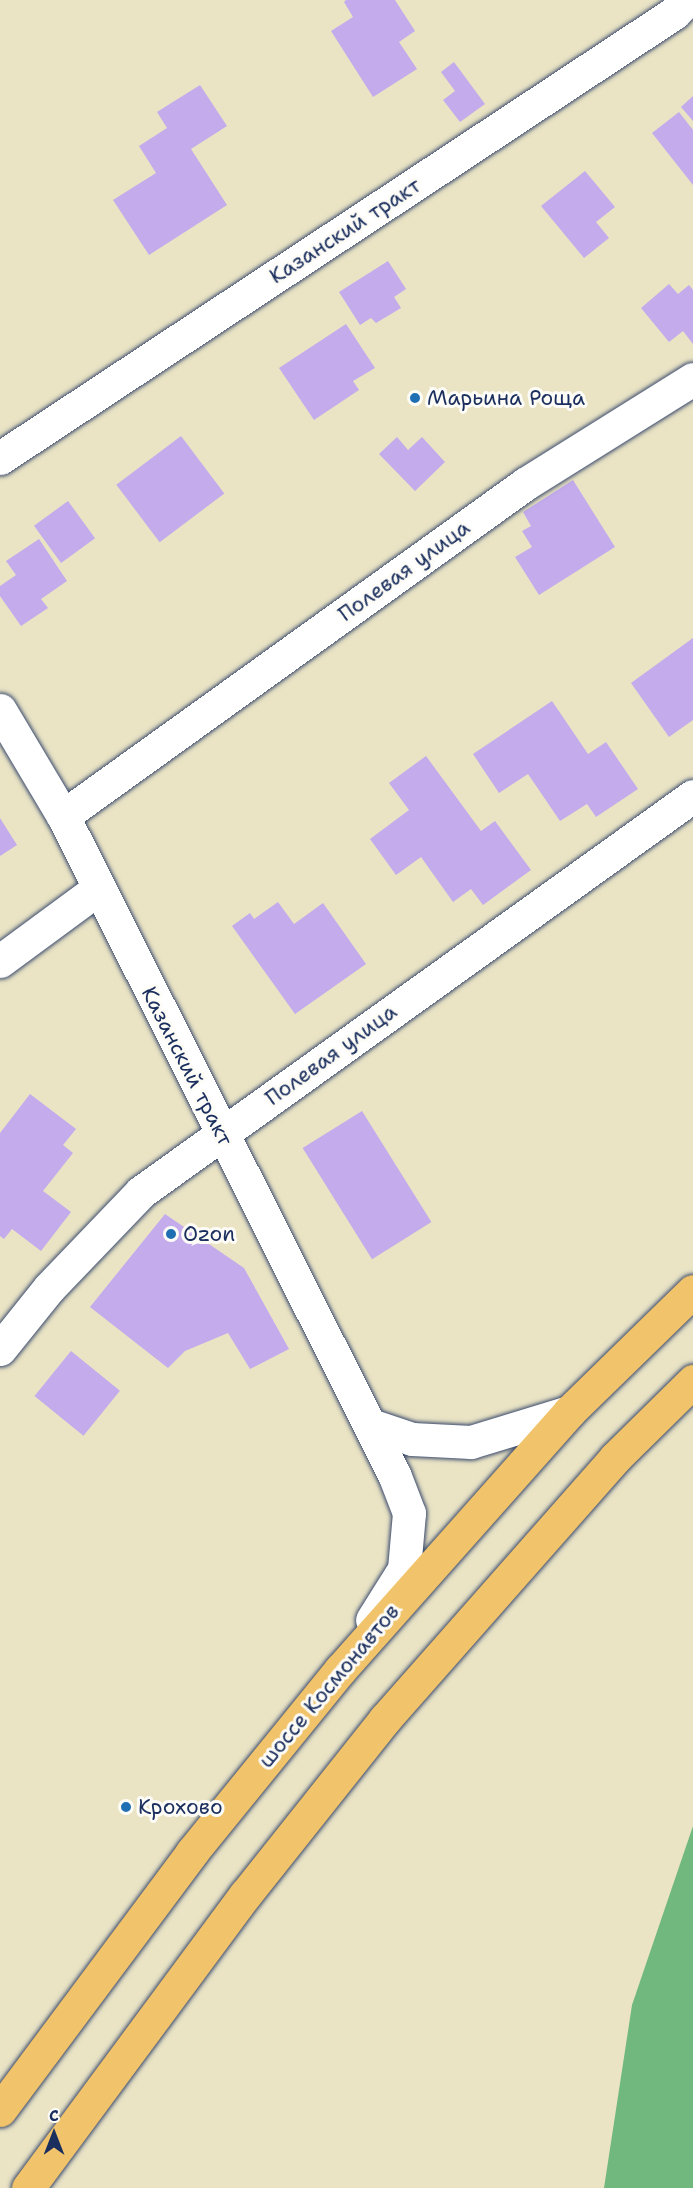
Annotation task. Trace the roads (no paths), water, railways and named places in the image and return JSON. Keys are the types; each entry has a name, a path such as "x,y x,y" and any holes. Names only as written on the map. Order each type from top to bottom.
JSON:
{"main road":[{"name":"шоссе Космонавтов","path":"0,2110 192,1852 340,1670 569,1412 693,1291"},
{"path":"28,2188 245,1895 385,1719 615,1458 693,1381"}],"street":[{"name":"Казанский тракт","path":"0,458 674,13 687,0"},
{"name":"Полевая улица","path":"63,816 525,484 693,379"},
{"name":"Казанский тракт","path":"0,710 63,816 221,1134 370,1425 409,1513 404,1569 340,1670"},
{"name":"Полевая улица","path":"0,1349 48,1288 141,1192 693,796"},
{"path":"0,961 99,888"},
{"path":"370,1425 412,1439 471,1442 569,1412"}],"place":[{"name":"Марьина Роща","path":"415,398"},
{"name":"Ozon","path":"171,1234"},
{"name":"Крохово","path":"126,1807"}]}
